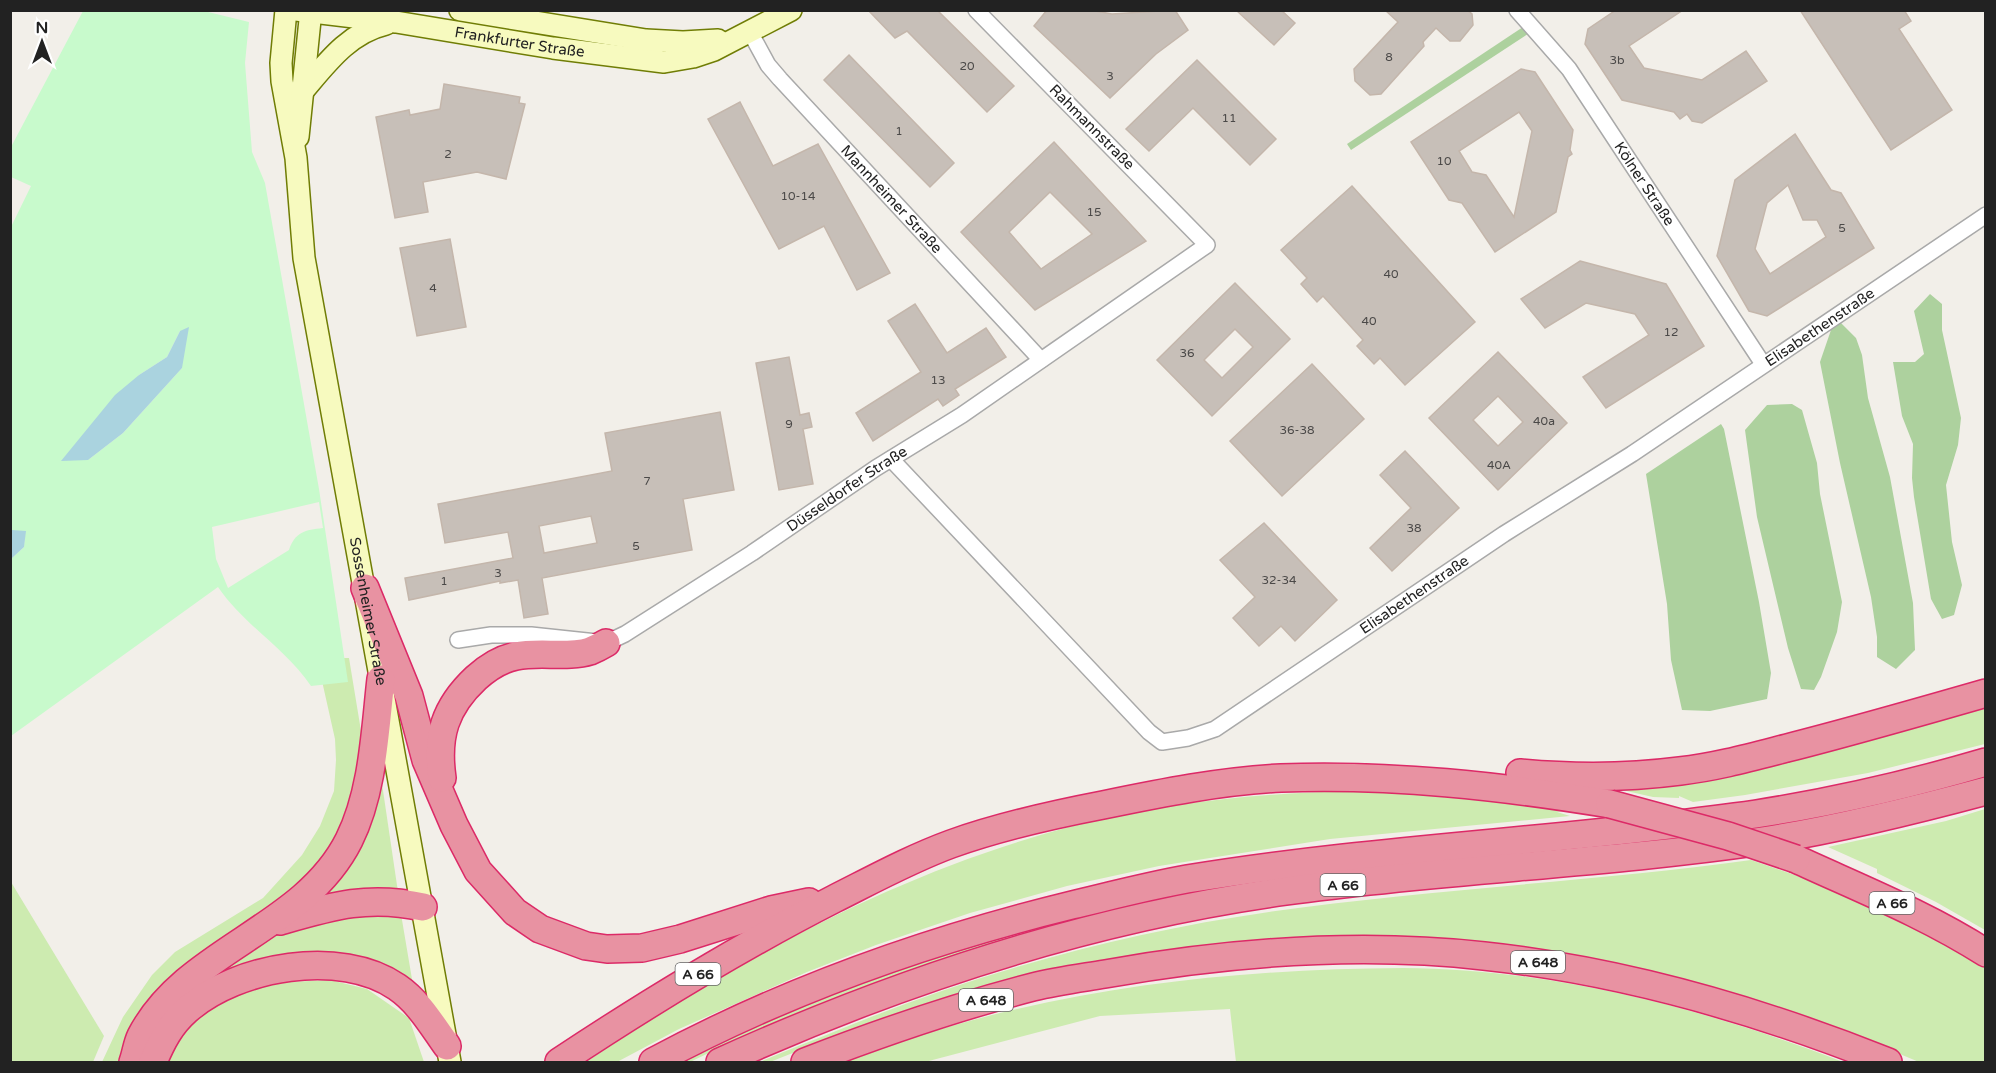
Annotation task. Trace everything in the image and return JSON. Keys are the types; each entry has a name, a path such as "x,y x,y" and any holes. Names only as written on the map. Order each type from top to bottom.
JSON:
{"highway":[{"path":"365,588 409,696 426,760 454,825 478,872 515,912 540,929 577,944 607,949 642,948 680,939 771,910 842,895"},
{"path":"478,872 443,781 440,761 441,743 449,712 464,690 500,661 517,656 588,651 606,643"},
{"path":"133,1062 140,1038 153,1017 175,992 231,948 270,924 327,874 349,840 362,804 371,763 381,679"},
{"path":"1279,778 1387,765 1571,777 1628,776 1682,771 1736,761 1835,736 1986,693"},
{"name":"A 66","path":"653,1062 754,1014 918,949 1018,918 1122,893 1184,880 1367,855 1600,833 1759,813 1858,794 1986,762"},
{"name":"A 66","path":"559,1062 641,1008 725,957 886,872 948,845 1014,824 1168,792 1208,785 1279,778 1354,777 1443,781 1610,804 1728,836 1796,859 1884,899 1971,943 1986,953"},
{"name":"A 66","path":"720,1062 851,1006 943,972 1125,921 1287,891 1763,840 1851,823 1986,791"},
{"path":"270,924 329,907 360,901 400,902 423,907"},
{"name":"A 648","path":"805,1062 944,1012 1036,986 1174,963 1311,950 1400,950 1481,955 1604,974 1744,1009 1823,1036 1888,1062"},
{"path":"153,1062 166,1034 187,1010 210,993 258,974 294,967 346,969 370,974 395,986 409,996 424,1012 449,1054"}],"main road":[{"name":"Sossenheimer Straße","path":"286,10 281,63 282,81 296,158 304,258 449,1054"},
{"name":"Frankfurter Straße","path":"460,10 646,40 706,42 746,34"},
{"name":"Frankfurter Straße","path":"306,11 396,22 553,48 664,62 703,53 746,34 791,10"},
{"name":"Sossenheimer Straße","path":"296,158 306,11"},
{"path":"302,92 357,34 396,22"}],"street":[{"name":"Rahmannstraße","path":"976,10 1207,244"},
{"name":"Kölner Straße","path":"1517,10 1569,69 1763,364"},
{"name":"Mannheimer Straße","path":"746,34 780,79 1041,360"},
{"name":"Elisabethenstraße","path":"891,459 1149,732 1162,742 1188,738 1215,729 1504,534 1632,454 1986,215"},
{"name":"Düsseldorfer Straße","path":"606,643 654,617 891,459 962,415 1207,244"},
{"path":"458,640 491,635 531,635 606,643"}],"green space":[{"path":"83,11 204,11 249,22 245,63 252,152 265,183 319,489 348,682 311,686 301,672 228,601 218,587 11,736 11,559 24,547 25,531 10,531 10,229 31,186 11,177 11,147","holes":["180,331 182,368 123,433 88,460 139,375 167,357","319,502 323,528 302,533 294,539 289,550 228,588 216,559 212,527"]},
{"path":"1526,25 1531,32 1351,150 1347,144"},
{"path":"1930,294 1942,304 1942,330 1961,418 1958,445 1946,485 1952,542 1962,585 1954,615 1942,619 1931,599 1914,497 1913,444 1902,416 1893,362 1915,362 1924,354 1914,311"},
{"path":"1841,323 1856,338 1862,355 1868,398 1890,477 1913,603 1915,650 1896,669 1877,657 1877,637 1871,597 1840,463 1820,362 1831,330"},
{"path":"1792,404 1802,410 1817,463 1820,494 1842,602 1837,632 1814,690 1801,689 1788,648 1757,517 1745,430 1767,405"},
{"path":"1721,424 1724,429 1759,602 1771,673 1767,699 1710,711 1682,710 1671,660 1667,604 1646,474"},
{"path":"320,658 349,658 362,737 351,812 323,863 122,1062 102,1062 123,1017 152,975 175,952 263,898 302,855 320,826 334,791 336,760 335,739 320,672"},
{"path":"1985,702 1985,744 1868,773 1693,802 1679,796 1679,798 1653,797 1613,788"},
{"path":"381,777 398,892 311,903"},
{"path":"1352,791 1426,792 1563,811 1557,812 1570,816 1330,839 1159,866 1067,886 970,913 876,945 807,972 679,1029 617,1062 586,1062 701,989 818,924 940,870 1003,847 1069,827 1174,806 1245,797"},
{"path":"1985,809 1985,930 1936,902 1877,873 1877,869 1828,847 1946,821"},
{"path":"1629,839 1630,845 985,946 835,998 690,1062 678,1062 795,1009 936,956 1106,908 1225,884"},
{"path":"1751,860 1859,897 1985,965 1985,1062 1919,1062 1835,1027 1721,991 1311,937 1241,941 1139,954 1039,972 979,987 915,1007 770,1062 760,1062 945,990 1051,957 1159,931 1329,904"},
{"path":"11,882 104,1036 93,1062 11,1062"},
{"path":"401,914 414,991 282,962 144,1049 234,957 282,931 326,916"},
{"path":"1403,968 1459,970 1515,976 1627,995 1737,1025 1843,1062 1236,1062 1230,1009 1100,1016 925,1062 845,1062 955,1025 1094,993 1247,974"},
{"path":"330,980 367,989 409,1018 424,1062 167,1062 174,1039 208,1007 270,983"}],"water":[{"path":"189,327 182,368 123,433 88,460 61,461 115,395 139,375 167,357 180,331"},
{"path":"12,530 26,531 24,547 11,559"}],"building":[{"path":"868,10 937,10 1014,86 987,112 907,31 895,38"},
{"path":"1047,10 1090,10 1112,14 1175,10 1188,30 1156,54 1110,98 1034,26"},
{"path":"1236,10 1281,10 1295,23 1274,45"},
{"path":"1385,10 1467,10 1472,14 1473,25 1460,41 1450,41 1436,28 1423,42 1424,46 1381,94 1370,95 1355,81 1354,69 1398,22"},
{"path":"1616,10 1683,10 1629,46 1644,68 1702,80 1746,51 1767,81 1702,123 1692,121 1687,114 1680,119 1674,112 1622,100 1585,44 1588,29"},
{"path":"1800,10 1904,10 1911,21 1899,29 1952,110 1891,150"},
{"path":"849,55 954,163 930,187 824,80"},
{"path":"1197,60 1276,139 1250,165 1193,108 1149,151 1126,129"},
{"path":"1521,69 1535,72 1573,130 1570,150 1572,154 1568,157 1556,212 1495,252 1462,203 1449,200 1411,142","holes":["1519,112 1532,131 1514,217 1486,175 1472,172 1459,151"]},
{"path":"444,84 520,97 519,103 525,104 506,179 477,172 423,182 428,212 395,218 376,117 409,110 410,115 440,109"},
{"path":"740,102 773,166 818,144 890,273 857,290 824,226 779,249 708,119"},
{"path":"1795,134 1831,190 1841,193 1874,248 1767,316 1749,311 1717,256 1735,180","holes":["1788,185 1803,220 1817,220 1826,237 1770,274 1755,249 1767,203"]},
{"path":"1054,142 1146,241 1035,310 961,232","holes":["1050,192 1092,234 1041,269 1009,232"]},
{"path":"1352,186 1475,322 1405,385 1380,358 1374,364 1357,346 1363,340 1323,296 1317,302 1301,284 1307,278 1281,250"},
{"path":"450,239 466,327 417,336 400,248"},
{"path":"1580,261 1666,284 1704,346 1606,408 1583,377 1649,335 1635,314 1586,303 1545,328 1521,299"},
{"path":"1235,283 1290,339 1212,416 1157,360","holes":["1235,329 1253,347 1222,378 1204,360"]},
{"path":"915,304 947,353 986,328 1006,357 955,389 959,395 943,406 938,399 873,441 856,413 921,372 888,321"},
{"path":"1498,352 1567,423 1498,490 1429,418","holes":["1498,396 1523,422 1498,446 1473,420"]},
{"path":"789,357 800,415 809,413 812,427 803,429 813,484 779,490 756,363"},
{"path":"1312,364 1364,419 1282,496 1230,441"},
{"path":"720,412 734,490 683,499 692,550 542,578 548,614 524,618 518,580 500,583 500,581 409,600 405,578 513,558 508,532 445,543 438,504 612,471 605,433","holes":["591,516 597,543 544,553 539,526"]},
{"path":"1405,451 1459,508 1392,571 1370,548 1411,508 1380,475"},
{"path":"1264,523 1337,600 1295,641 1281,626 1259,646 1233,618 1255,597 1220,560"}]}
